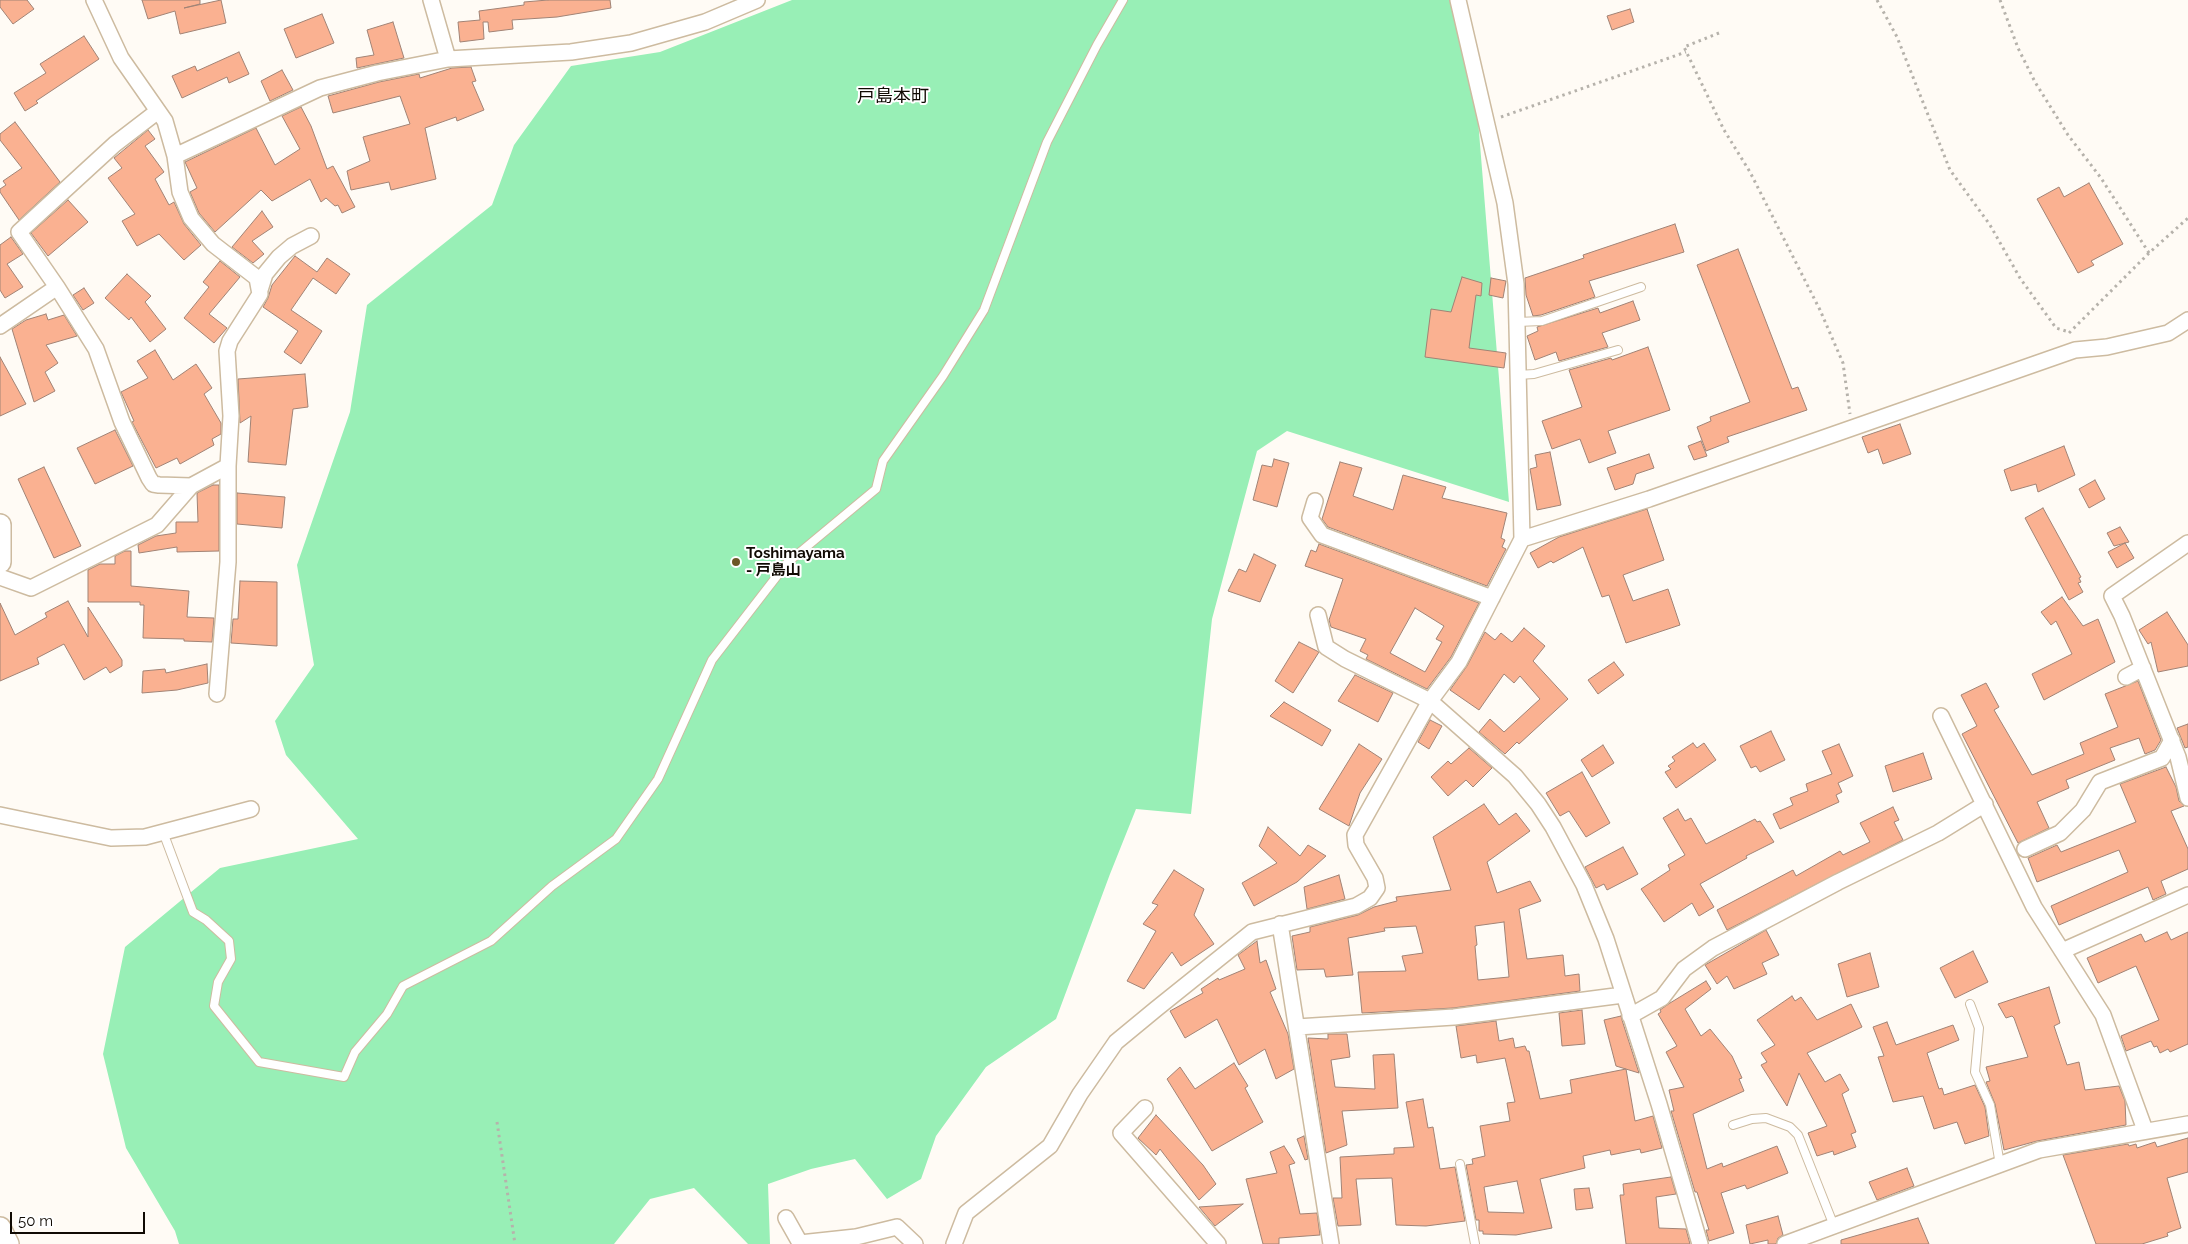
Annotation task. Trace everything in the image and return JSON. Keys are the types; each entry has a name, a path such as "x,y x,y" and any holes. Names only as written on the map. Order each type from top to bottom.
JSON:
{"main road":[{"path":"0,525 0,562"},
{"path":"0,1228 8,1244"}],"street":[{"path":"94,0 122,58 165,121 175,156 180,192 191,218 213,244 257,278 260,290"},
{"path":"431,0 448,59"},
{"path":"175,156 320,88 377,73 448,59 571,52 631,43 705,22 757,0"},
{"path":"954,1244 966,1213 1050,1146 1080,1094 1116,1042 1252,932 1356,906 1370,898 1376,888 1374,878 1356,846 1355,835 1430,701 1459,662 1522,540 1516,284 1505,203 1458,0"},
{"path":"158,111 115,144 19,232 57,286 96,349 122,422 153,484 191,486"},
{"path":"217,694 228,562 228,466 231,416 227,351 230,341 258,299 264,274 292,246 311,236"},
{"path":"0,326 57,286"},
{"path":"1522,540 1648,499 2075,350 2107,347 2168,333 2188,320"},
{"path":"0,577 31,588 157,525 191,486 228,466"},
{"path":"1315,501 1310,518 1322,535 1492,598"},
{"path":"2188,543 2112,596 2122,616 2172,740 2188,798"},
{"path":"1318,615 1323,640 1332,652 1430,701 1514,776 1538,804 1584,885 1606,939 1700,1244"},
{"path":"2126,677 2143,668"},
{"path":"1941,716 1986,804 2034,907 2103,1016 2145,1130"},
{"path":"2025,849 2060,833 2082,810 2100,782 2162,758 2172,740"},
{"path":"1630,1016 1662,998 1684,969 1713,948 1838,882 1938,834 1986,804"},
{"path":"0,815 111,838 145,837 251,809"},
{"path":"2062,951 2188,895"},
{"path":"1280,924 1331,1244"},
{"path":"1297,1027 1454,1017 1623,995"},
{"path":"1145,1108 1121,1133 1218,1244"},
{"path":"1785,1244 2039,1150 2188,1124"},
{"path":"786,1218 800,1243 856,1237 896,1227 915,1244"}],"lane":[{"path":"163,832 192,912 206,920 229,941 231,959 218,982 214,1006 259,1062 344,1078 355,1052 387,1014 403,986 491,941 552,886 616,839 658,779 712,660 786,563 876,489 883,461 942,376 984,310 1047,142 1097,45 1123,0"},
{"path":"1517,322 1542,321 1642,287"},
{"path":"1518,375 1534,374 1618,350"},
{"path":"1970,1004 1979,1028 1975,1072 1990,1105 2000,1165"},
{"path":"1733,1125 1752,1119 1766,1118 1790,1126 1798,1135 1834,1226"},
{"path":"1460,1164 1475,1244"}],"path":[{"path":"1877,0 1897,38 1950,170 1990,224 2020,278 2056,328 2069,332"},
{"path":"2000,0 2018,48 2035,82 2068,135 2101,178 2149,253"},
{"path":"1718,33 1684,47 1724,130 1750,172 1824,319 1843,363 1851,428"},
{"path":"1486,122 1686,52"},
{"path":"2069,332 2149,253 2188,218"},
{"path":"2069,332 2075,350"},
{"path":"497,1122 515,1244"}],"green space":[{"path":"792,0 1458,0 1473,58 1509,502 1287,431 1257,451 1212,619 1191,814 1136,809 1056,1019 986,1067 936,1136 921,1179 887,1199 855,1159 811,1169 768,1184 770,1244 748,1244 694,1188 650,1199 614,1244 179,1244 175,1231 126,1148 103,1054 125,947 220,868 358,839 286,755 275,721 314,665 297,565 350,412 367,305 492,205 514,145 571,66 660,52"}],"building":[{"path":"0,0 27,0 34,9 13,24 0,7"},
{"path":"142,0 200,0 200,4 184,8 221,0 226,23 180,34 175,11 148,19"},
{"path":"610,0 611,8 557,17 512,20 513,29 489,32 488,22 483,22 484,39 460,42 458,22 480,20 479,11 524,5 524,2"},
{"path":"1630,9 1634,22 1612,30 1607,16"},
{"path":"322,14 334,43 296,58 284,29"},
{"path":"393,22 404,58 357,68 356,58 374,55 367,30"},
{"path":"84,36 99,59 36,101 38,103 25,111 14,93 46,73 40,64"},
{"path":"239,52 249,74 229,83 227,77 182,98 172,76 195,66 197,71"},
{"path":"471,67 476,81 472,82 484,110 457,121 456,117 425,128 436,179 391,190 389,182 351,190 347,171 370,161 363,137 410,124 400,96 333,113 328,96 379,82 419,74 420,78 452,68"},
{"path":"282,70 293,90 270,101 261,81"},
{"path":"301,107 311,126 327,169 333,166 355,207 342,213 338,205 335,206 326,198 321,202 310,179 272,201 261,190 215,232 199,213 190,192 197,188 185,162 256,128 275,165 300,149 282,116"},
{"path":"15,122 60,182 19,220 0,192 0,189 6,185 3,181 22,168 0,140 0,134"},
{"path":"148,130 155,139 145,146 164,172 155,179 169,205 174,202 184,224 201,245 184,260 159,234 137,246 122,221 135,214 108,178 122,168 114,158"},
{"path":"2089,183 2123,244 2091,261 2094,265 2078,273 2037,199 2059,187 2064,197"},
{"path":"68,200 88,222 48,256 31,233"},
{"path":"262,211 273,227 252,241 264,254 253,263 232,247"},
{"path":"1675,224 1684,252 1589,281 1595,297 1533,316 1526,295 1525,278 1584,258 1583,255"},
{"path":"11,237 23,254 7,264 23,287 5,298 0,290 0,245"},
{"path":"1738,249 1792,389 1798,387 1807,410 1727,437 1729,442 1706,451 1697,427 1711,421 1710,417 1750,402 1697,265"},
{"path":"295,256 317,272 327,258 350,274 336,294 313,278 291,310 322,331 301,364 284,352 298,331 263,307 272,285"},
{"path":"220,261 240,277 209,314 227,328 214,343 184,318 209,287 203,282"},
{"path":"127,274 151,296 145,302 166,329 150,342 131,317 129,320 105,298"},
{"path":"1462,277 1482,283 1481,296 1476,295 1469,348 1506,353 1504,368 1425,357 1431,309 1451,312"},
{"path":"1491,278 1506,281 1503,298 1489,295"},
{"path":"84,288 94,303 83,310 73,295"},
{"path":"1633,301 1640,320 1602,333 1608,347 1559,361 1556,352 1535,360 1527,336 1538,331 1537,327 1598,308 1600,313"},
{"path":"46,314 48,320 64,315 77,336 46,345 58,363 45,372 55,391 34,402 12,329 26,320"},
{"path":"1648,347 1670,410 1608,431 1616,453 1589,463 1580,439 1552,449 1542,421 1582,407 1569,370 1611,358 1612,360"},
{"path":"155,350 173,380 196,364 212,388 204,394 221,423 221,434 212,439 214,445 180,464 177,458 156,468 132,422 134,421 121,392 148,378 137,361"},
{"path":"0,357 26,404 0,416"},
{"path":"305,374 308,407 293,409 286,465 248,462 251,416 240,423 238,379"},
{"path":"1900,424 1911,454 1883,464 1878,449 1868,453 1862,437"},
{"path":"115,430 133,466 95,484 77,448"},
{"path":"1701,441 1707,456 1694,460 1688,446"},
{"path":"2064,446 2075,475 2038,492 2036,484 2011,491 2004,470"},
{"path":"1550,452 1561,505 1537,510 1530,469 1537,467 1535,455"},
{"path":"1649,454 1654,468 1636,474 1633,484 1615,490 1607,468"},
{"path":"1274,459 1289,463 1277,507 1253,500 1262,465 1272,467"},
{"path":"1340,462 1362,468 1353,496 1393,510 1403,475 1446,487 1442,498 1507,513 1501,538 1505,540 1502,547 1506,549 1487,586 1328,527 1322,519"},
{"path":"44,467 81,546 54,558 18,479"},
{"path":"2095,480 2105,499 2089,508 2079,489"},
{"path":"213,485 219,485 219,551 177,552 177,547 139,553 138,545 156,536 176,533 176,522 198,522 197,493"},
{"path":"237,493 285,497 282,528 237,524"},
{"path":"2043,508 2081,577 2079,578 2081,582 2078,583 2083,592 2069,600 2025,518"},
{"path":"1647,509 1664,560 1623,575 1633,601 1668,589 1680,625 1626,643 1609,595 1602,597 1583,547 1553,563 1551,561 1538,568 1530,553 1559,537"},
{"path":"2120,527 2129,542 2114,546 2107,533"},
{"path":"2125,543 2134,558 2117,568 2108,552"},
{"path":"1319,544 1479,603 1451,657 1427,689 1366,659 1368,655 1360,651 1366,639 1331,627 1329,620 1343,579 1305,566 1311,550 1316,552","holes":["1415,608 1444,626 1436,639 1442,642 1425,672 1390,653"]},
{"path":"125,551 131,551 131,586 189,591 187,617 214,618 212,642 143,638 144,605 140,605 140,602 88,602 88,570 100,564 115,564 115,556"},
{"path":"1254,554 1276,565 1260,602 1228,591 1239,569 1246,572"},
{"path":"240,581 277,582 277,646 231,643 233,619 238,619"},
{"path":"2062,597 2083,626 2098,619 2115,662 2044,700 2032,674 2072,654 2056,621 2051,625 2041,612"},
{"path":"68,601 88,637 88,607 122,660 122,666 110,673 106,667 84,680 64,644 37,658 39,664 0,681 0,603 15,635 47,617 45,613"},
{"path":"2167,612 2188,645 2188,666 2158,672 2151,642 2148,644 2139,630"},
{"path":"1524,628 1545,646 1533,661 1568,699 1519,744 1517,742 1505,754 1479,732 1490,719 1504,732 1540,699 1520,676 1514,683 1504,674 1479,710 1450,690 1467,666 1485,632 1495,640 1501,633 1512,642"},
{"path":"1299,642 1319,652 1293,693 1275,681"},
{"path":"1614,662 1624,675 1598,694 1588,680"},
{"path":"207,664 208,683 177,690 142,693 143,671 165,669 166,673"},
{"path":"1355,675 1393,693 1378,722 1338,701"},
{"path":"2138,681 2161,740 2155,750 2145,754 2139,738 2110,748 2115,760 2066,780 2069,788 2037,802 2049,828 2018,843 1962,734 1977,726 1961,695 1986,683 1999,707 1994,710 2032,775 2084,754 2080,743 2118,727 2105,694"},
{"path":"1284,702 1331,730 1322,746 1270,716"},
{"path":"1430,720 1442,726 1429,749 1418,742"},
{"path":"2188,724 2188,747 2185,748 2177,728"},
{"path":"1771,731 1785,760 1760,772 1756,766 1751,768 1740,746"},
{"path":"1693,743 1697,748 1704,743 1716,760 1676,788 1665,772 1671,769 1668,766 1675,761 1672,757"},
{"path":"1359,744 1382,759 1360,793 1349,826 1319,809"},
{"path":"1839,744 1853,776 1838,783 1842,792 1836,795 1839,802 1780,829 1773,814 1793,805 1790,798 1808,791 1806,784 1832,774 1822,751"},
{"path":"1603,745 1614,763 1592,777 1581,760"},
{"path":"1469,748 1492,768 1473,787 1466,780 1448,796 1431,777 1448,761 1451,764"},
{"path":"1923,753 1932,779 1893,792 1885,766"},
{"path":"2166,767 2176,787 2179,801 2184,806 2171,811 2188,849 2188,869 2161,881 2166,894 2153,900 2148,887 2059,925 2051,906 2128,872 2119,850 2037,882 2028,858 2057,845 2061,852 2136,822 2120,784"},
{"path":"1582,772 1610,823 1586,837 1569,811 1560,816 1546,793"},
{"path":"1484,804 1499,825 1516,813 1530,831 1487,862 1497,893 1530,881 1541,901 1519,909 1527,959 1563,955 1565,976 1579,974 1580,991 1453,1008 1362,1013 1358,972 1406,971 1402,956 1423,953 1416,926 1384,928 1385,931 1348,938 1353,975 1326,977 1324,969 1297,970 1292,936 1310,932 1310,927 1358,915 1374,907 1397,901 1396,897 1451,890 1433,837","holes":["1504,922 1509,977 1478,980 1475,926"]},
{"path":"1893,807 1899,820 1894,822 1903,840 1727,930 1717,910 1793,870 1796,876 1840,851 1843,855 1870,842 1860,823"},
{"path":"1678,809 1685,821 1691,818 1706,844 1755,819 1757,822 1760,821 1774,842 1746,856 1747,858 1700,884 1714,907 1699,916 1692,903 1664,922 1641,889 1670,870 1668,865 1685,855 1663,818"},
{"path":"1268,827 1300,856 1308,845 1326,856 1297,882 1254,906 1242,883 1277,863 1259,846"},
{"path":"1623,847 1638,874 1607,890 1604,884 1596,888 1585,867"},
{"path":"1174,870 1204,889 1194,915 1214,944 1181,966 1172,952 1144,989 1127,981 1156,931 1143,924 1158,905 1152,903"},
{"path":"1339,875 1345,899 1307,909 1304,887"},
{"path":"1766,930 1779,955 1762,963 1767,974 1734,989 1727,976 1717,984 1705,965"},
{"path":"2167,932 2171,940 2188,932 2188,1044 2170,1052 2168,1049 2160,1053 2157,1046 2154,1047 2151,1041 2126,1051 2121,1036 2159,1020 2136,966 2098,983 2087,958 2141,934 2145,942"},
{"path":"1257,941 1260,963 1266,960 1276,989 1270,992 1288,1034 1294,1069 1276,1079 1265,1049 1239,1065 1217,1019 1185,1038 1170,1011 1203,993 1201,989 1218,978 1219,980 1245,969 1238,955"},
{"path":"1973,951 1988,982 1955,998 1940,968"},
{"path":"1870,953 1879,987 1847,997 1838,964"},
{"path":"1706,981 1711,989 1685,1009 1701,1036 1710,1029 1732,1056 1742,1078 1739,1079 1744,1091 1693,1114 1707,1169 1722,1163 1723,1167 1777,1146 1788,1173 1747,1189 1745,1185 1721,1193 1734,1233 1709,1241 1706,1230 1709,1230 1697,1192 1695,1192 1671,1111 1674,1111 1669,1090 1684,1087 1666,1052 1677,1046 1658,1014 1661,1012 1660,1010 1670,1003"},
{"path":"2049,987 2060,1023 2054,1026 2067,1065 2079,1062 2085,1090 2119,1086 2125,1101 2126,1125 2037,1141 2004,1150 1995,1104 1986,1082 1990,1081 1986,1067 2028,1057 2014,1018 2012,1016 2006,1018 1998,1004"},
{"path":"1792,996 1795,1001 1801,997 1817,1020 1851,1004 1862,1027 1807,1053 1825,1082 1840,1074 1849,1090 1842,1094 1856,1132 1851,1134 1856,1147 1834,1155 1833,1151 1817,1156 1808,1133 1827,1126 1799,1073 1787,1106 1761,1065 1767,1062 1761,1053 1775,1045 1757,1020"},
{"path":"1582,1010 1585,1044 1562,1046 1559,1013"},
{"path":"1621,1016 1639,1073 1616,1066 1604,1020"},
{"path":"1496,1021 1499,1041 1513,1038 1515,1048 1525,1046 1527,1051 1529,1051 1540,1099 1572,1093 1570,1080 1626,1069 1635,1121 1653,1116 1662,1148 1641,1153 1640,1149 1611,1155 1610,1150 1583,1156 1585,1168 1540,1179 1552,1228 1516,1235 1483,1234 1483,1231 1479,1231 1479,1220 1476,1220 1466,1165 1473,1164 1472,1159 1485,1156 1480,1126 1510,1121 1507,1103 1515,1102 1505,1058 1477,1063 1476,1055 1461,1058 1456,1026","holes":["1517,1181 1524,1213 1488,1212 1484,1187"]},
{"path":"1887,1022 1896,1045 1953,1025 1959,1040 1927,1053 1939,1089 1942,1088 1944,1095 1975,1085 1985,1107 1989,1136 1965,1144 1957,1122 1934,1129 1923,1096 1893,1102 1878,1057 1884,1056 1873,1027"},
{"path":"1328,1034 1347,1034 1350,1057 1331,1060 1335,1087 1375,1089 1373,1055 1394,1054 1398,1108 1342,1111 1347,1145 1326,1153 1308,1038 1328,1039"},
{"path":"1234,1063 1248,1086 1245,1088 1263,1122 1212,1151 1167,1079 1180,1067 1195,1089"},
{"path":"1423,1099 1428,1128 1433,1127 1440,1169 1455,1167 1465,1221 1426,1226 1396,1225 1392,1178 1356,1179 1361,1225 1338,1226 1333,1198 1342,1198 1340,1157 1394,1154 1394,1148 1414,1147 1406,1102"},
{"path":"1156,1115 1203,1165 1216,1184 1199,1200 1160,1149 1156,1155 1138,1138"},
{"path":"1304,1136 1308,1159 1305,1160 1297,1139"},
{"path":"2188,1138 2188,1172 2167,1178 2181,1228 2167,1233 2168,1236 2142,1244 2096,1244 2063,1155 2128,1144 2129,1146 2136,1144 2137,1148 2155,1142 2157,1147"},
{"path":"1284,1146 1295,1163 1289,1165 1300,1214 1317,1213 1320,1235 1279,1238 1279,1244 1263,1244 1246,1179 1277,1173 1270,1152"},
{"path":"1907,1168 1914,1186 1877,1200 1869,1182"},
{"path":"1671,1177 1676,1194 1656,1197 1659,1228 1686,1229 1690,1244 1626,1244 1620,1195 1624,1195 1623,1184"},
{"path":"1589,1188 1593,1208 1576,1210 1574,1189"},
{"path":"1243,1204 1215,1226 1199,1207"},
{"path":"1778,1216 1783,1235 1778,1238 1776,1244 1768,1244 1768,1240 1750,1244 1746,1225"},
{"path":"1918,1218 1929,1244 1841,1244 1841,1240"}],"place":[{"name":"Toshimayama - 戸島山","path":"736,562"}],"district":[{"name":"戸島本町","path":"893,97"}]}
